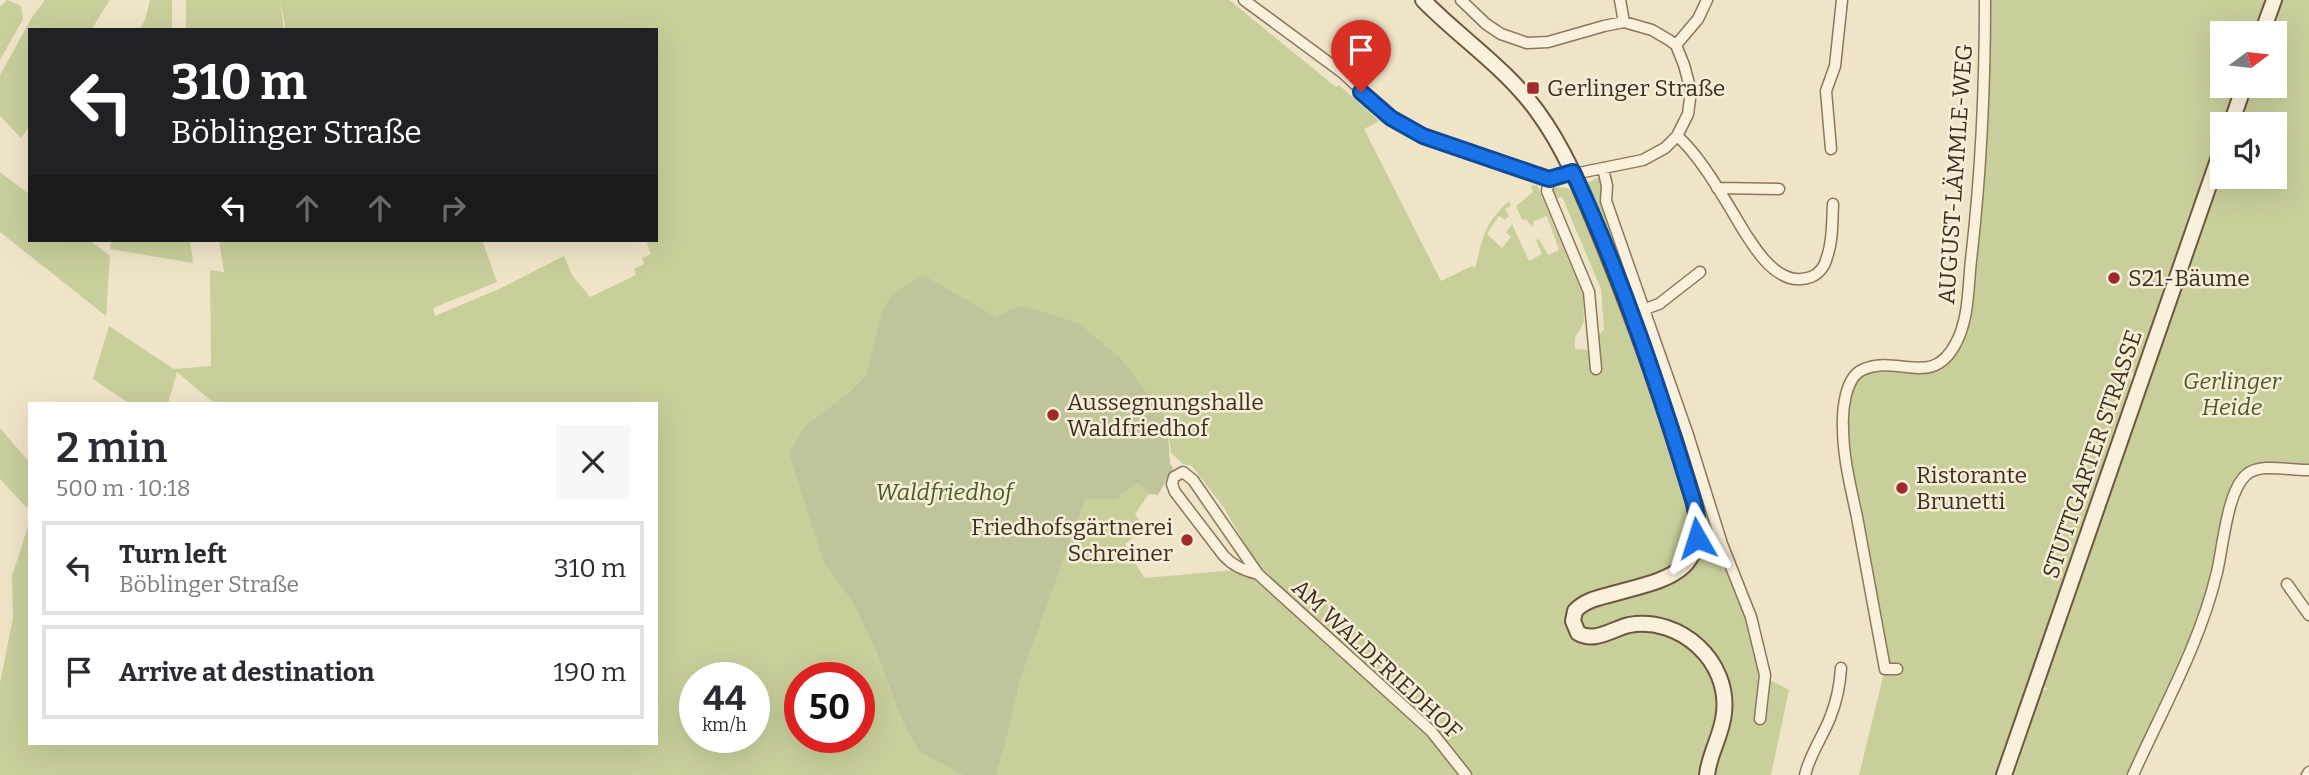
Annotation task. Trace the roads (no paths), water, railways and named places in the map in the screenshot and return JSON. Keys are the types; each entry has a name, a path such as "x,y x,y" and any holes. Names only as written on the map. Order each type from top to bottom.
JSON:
{"main road":[{"path":"1423,0 1490,59 1523,93 1548,128 1573,172 1647,356 1694,503 1698,528 1696,546 1692,556 1678,572 1656,582 1587,602 1575,611 1573,621 1578,633 1594,637 1639,624 1665,627 1688,638 1707,655 1720,678 1725,702 1722,726 1710,756 1707,775"},
{"path":"2266,21 2274,0"},
{"name":"STUTTGARTER STRASSE","path":"2004,775 2210,183"}],"street":[{"path":"1244,0 1343,73 1391,118 1423,136 1549,179 1650,157 1665,148 1677,136 1688,114 1692,91 1688,73 1676,45 1652,30 1624,22 1548,42 1527,43 1501,34 1461,0"},
{"path":"1620,0 1624,22"},
{"path":"1676,45 1698,19 1707,0"},
{"path":"1831,149 1826,91 1835,66 1842,0"},
{"name":"AUGUST-LÄMMLE-WEG","path":"1897,669 1885,669 1845,454 1844,410 1850,384 1858,372 1873,365 1926,369 1934,367 1950,353 1963,327 1979,173 1985,0"},
{"path":"1677,136 1686,143 1756,249 1784,276 1808,278 1817,274 1825,264 1830,243 1833,204"},
{"path":"1603,168 1607,186 1606,201 1686,428 1722,544 1751,617 1764,663 1760,719"},
{"path":"1549,179 1547,191 1589,292 1596,369"},
{"path":"1717,188 1779,189"},
{"path":"1645,309 1659,304 1700,272"},
{"path":"2133,775 2177,683 2205,612 2216,579 2232,503 2241,480 2256,470 2309,470"},
{"name":"AM WALDFRIEDHOF","path":"1258,574 1246,572 1224,556 1175,492 1172,484 1174,477 1183,472 1193,480 1258,574 1431,731 1449,750 1466,775"},
{"path":"2287,584 2309,615"},
{"path":"1805,775 1811,753 1830,720 1841,668"}],"place":[{"name":"Gerlinger Straße","path":"1533,88"},
{"name":"S21-Bäume","path":"2114,278"},
{"name":"Aussegnungshalle Waldfriedhof","path":"1053,415"},
{"name":"Ristorante Brunetti","path":"1902,488"},
{"name":"Friedhofsgärtnerei Schreiner","path":"1187,540"}],"park label":[{"name":"Gerlinger Heide","path":"2232,394"},
{"name":"Waldfriedhof","path":"944,492"}]}
